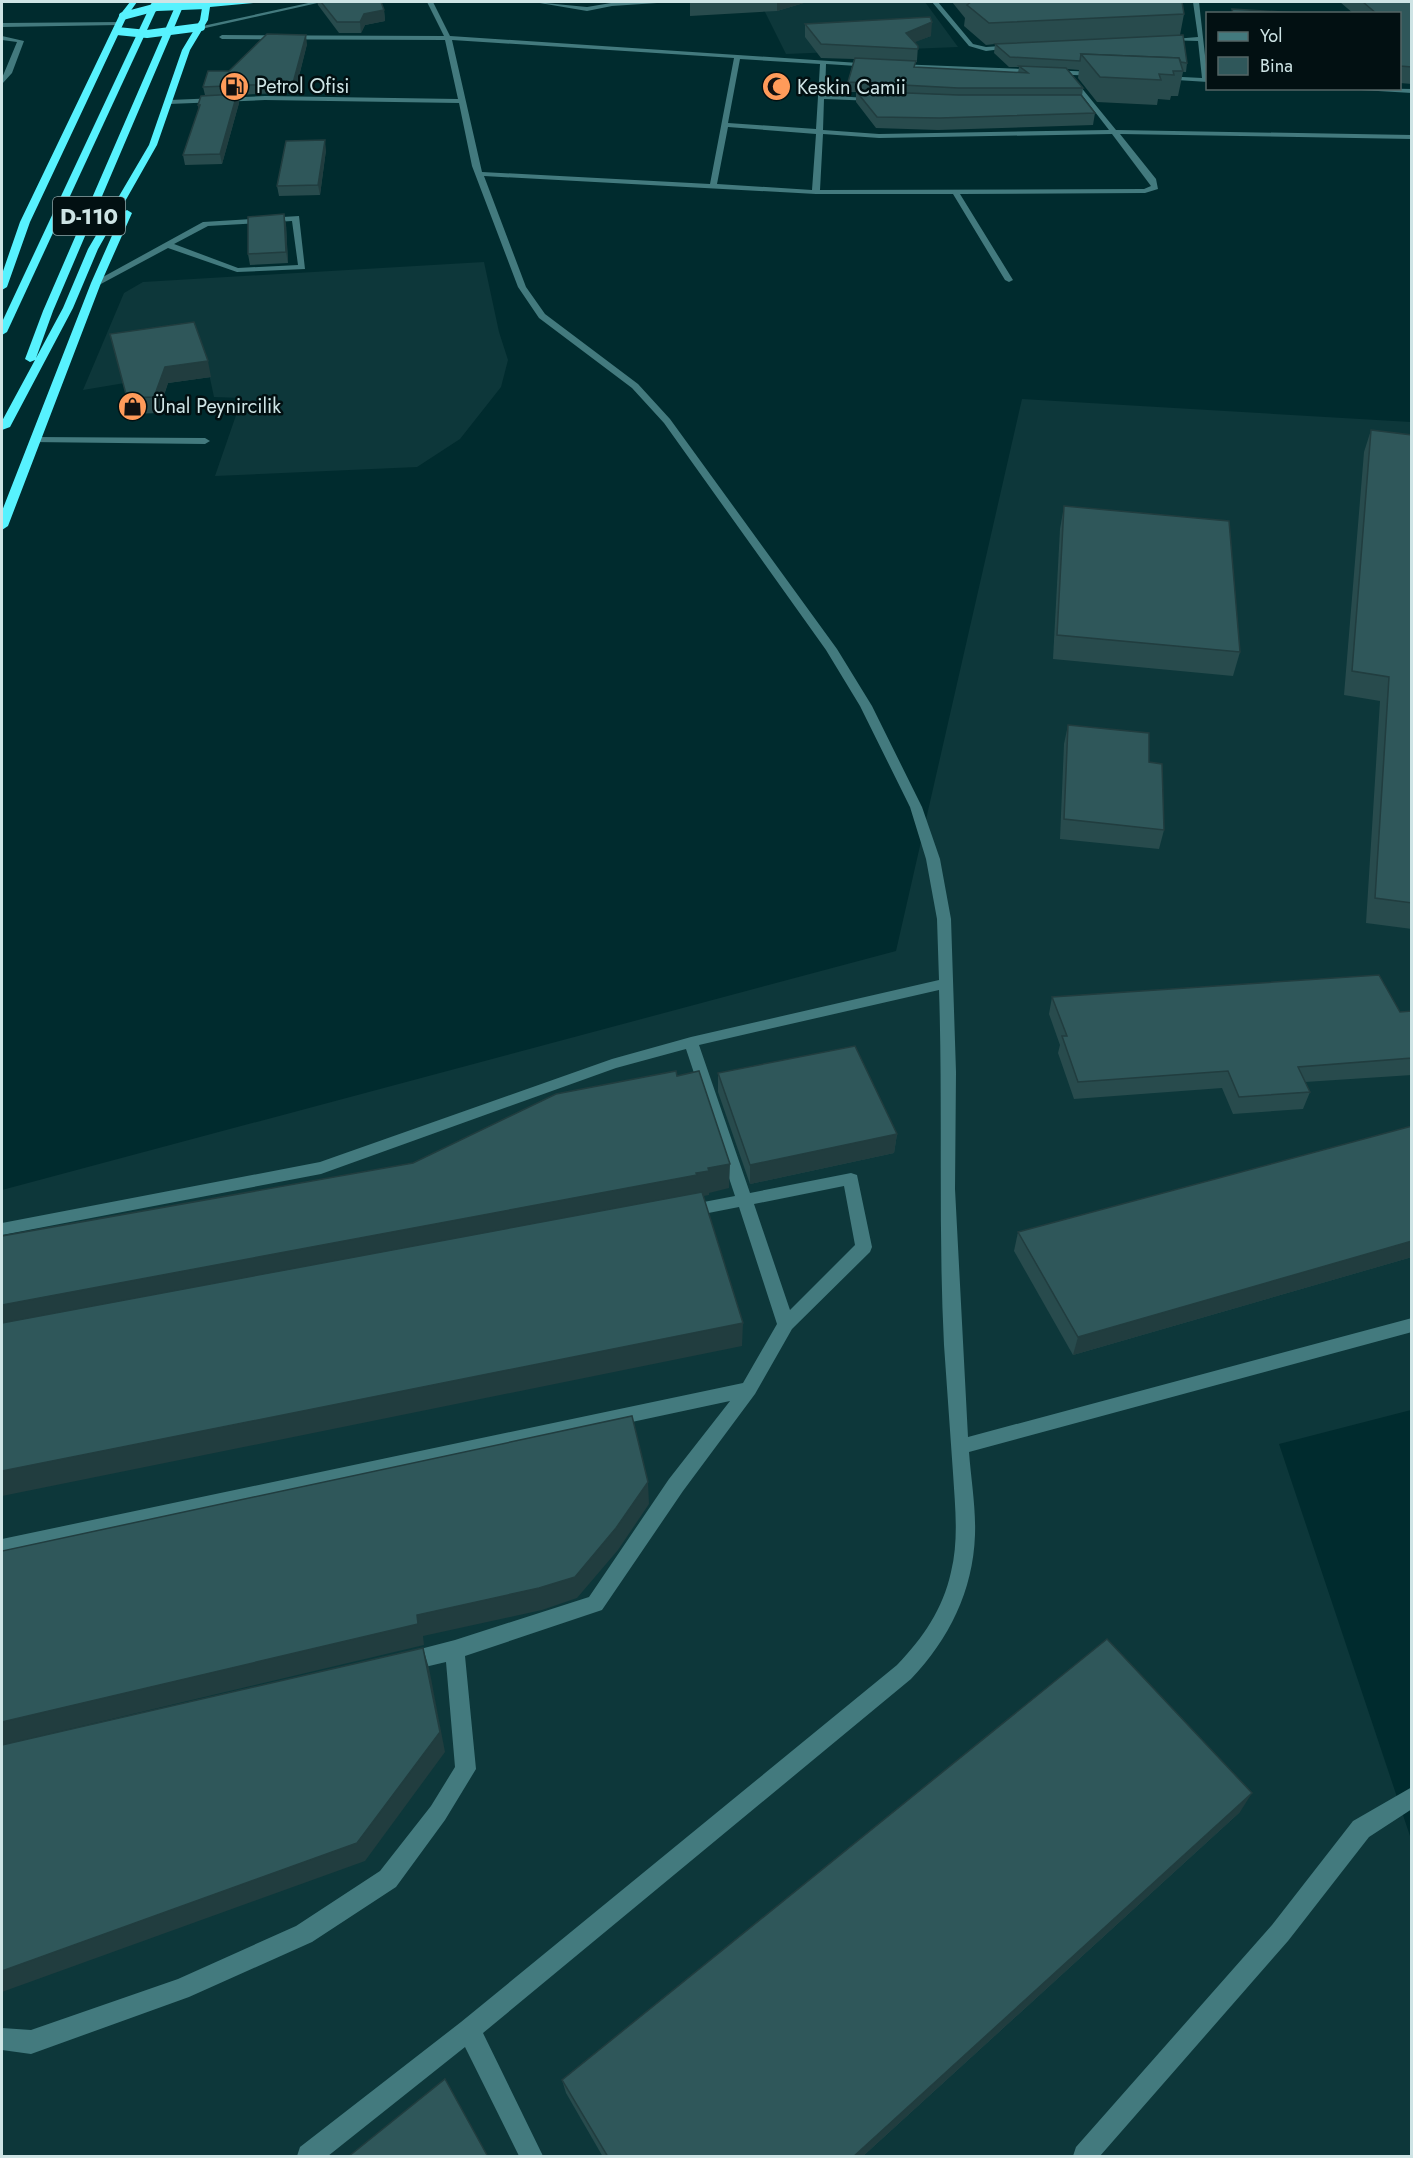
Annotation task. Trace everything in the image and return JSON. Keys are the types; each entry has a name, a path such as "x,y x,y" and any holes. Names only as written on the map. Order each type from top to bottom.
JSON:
{"highway":[{"path":"2,287 25,222 120,23 133,2"},
{"name":"D-110","path":"2,332 156,2"},
{"name":"D-110","path":"3,430 48,311 181,2"},
{"path":"120,23 157,7 259,2"},
{"path":"2,526 96,283 134,199 186,50 201,27 207,4"},
{"path":"120,23 147,34 201,27"},
{"path":"3,430 68,308 93,249 153,145"}],"street":[{"path":"201,27 319,2"},
{"path":"309,2157 469,2030 904,1672 926,1651 949,1613 963,1570 966,1533 953,1345 944,919 933,859 916,807 866,706 831,649 656,407 635,386 542,316 530,302 522,287 479,174 466,127 448,38 430,2"},
{"path":"537,2 587,9 624,2"},
{"path":"611,5 669,2"},
{"path":"935,2 966,43 977,47 1028,47"},
{"path":"1196,2 1206,73"},
{"path":"2,25 120,23"},
{"path":"2,38 21,41 9,73 2,82"},
{"path":"222,38 448,38 737,58 880,65"},
{"path":"1155,41 1201,39"},
{"path":"977,47 984,70"},
{"path":"714,188 737,58"},
{"path":"816,192 823,62"},
{"path":"892,66 1102,74"},
{"path":"479,174 816,192 1145,191 1155,187 1153,181 1067,72"},
{"path":"1160,78 1206,80"},
{"path":"1389,90 1412,91"},
{"path":"1403,91 1412,102"},
{"path":"821,97 878,99"},
{"path":"169,102 265,98 462,100"},
{"path":"1080,102 1091,102"},
{"path":"724,125 879,136 1115,132 1412,137"},
{"path":"956,193 1009,280"},
{"path":"96,283 168,244 206,224 296,218 302,267 237,270 168,244"},
{"path":"34,440 205,441"},
{"path":"2,1229 321,1168 561,1081 690,1042 945,984"},
{"path":"690,1042 786,1324"},
{"path":"385,1666 455,1650 596,1604 676,1485 748,1389 786,1324 864,1246 850,1179 673,1214"},
{"path":"960,1447 1412,1325"},
{"path":"2,1548 748,1389"},
{"path":"2,2039 31,2042 181,1989 304,1934 388,1879 438,1813 466,1769 455,1650"},
{"path":"1085,2157 1280,1934 1361,1829 1412,1797"},
{"path":"469,2030 531,2157"}],"shaded area":[{"path":"760,2 925,2 958,47 786,54"},
{"name":"Ünal Peynircilik","path":"484,262 499,332 508,360 501,387 460,439 417,467 215,476 242,398 214,397 208,369 83,390 124,293 143,282"},
{"path":"1022,399 1411,422 1411,1410 1279,1444 1411,1839 1411,2156 2,2156 2,1190 896,951"}],"building":[{"path":"321,2 381,2 384,10 364,14 360,22 337,22"},
{"path":"971,2 1182,2 1184,14 989,23 967,5"},
{"path":"1363,2 1412,2 1412,67 1401,66 1401,12 1375,12"},
{"path":"1232,9 1282,12 1233,12"},
{"path":"930,17 932,22 906,33 918,49 821,44 805,24"},
{"path":"267,34 306,35 293,83 203,87 208,71 229,71"},
{"path":"1183,35 1187,63 1181,62 1179,58 1081,54 1080,61 1010,57 995,44"},
{"path":"1081,54 1179,58 1183,71 1173,71 1174,75 1159,74 1161,80 1100,77"},
{"path":"855,58 916,61 914,67 1028,73 1019,66 1066,68 1083,88 958,88 848,82"},
{"path":"856,91 958,95 1081,95 1095,113 940,118 877,117"},
{"path":"237,94 220,154 183,155 201,96"},
{"path":"325,140 318,185 277,186 286,141"},
{"path":"284,214 286,252 248,254 248,217"},
{"path":"194,322 208,361 165,367 154,397 127,398 110,334"},
{"path":"1371,430 1412,435 1412,903 1375,898 1389,677 1352,671"},
{"path":"1064,506 1229,521 1240,652 1057,635"},
{"path":"1068,725 1149,733 1149,762 1162,764 1164,830 1064,819"},
{"path":"1379,975 1400,1012 1412,1011 1412,1058 1298,1067 1310,1092 1239,1097 1228,1071 1078,1082 1062,1036 1067,1036 1052,997"},
{"path":"855,1046 897,1134 750,1165 718,1073"},
{"path":"676,1071 677,1076 699,1071 730,1164 708,1168 709,1171 696,1173 697,1175 2,1305 2,1236 413,1163 556,1094"},
{"path":"1412,1126 1412,1241 1078,1337 1018,1232"},
{"path":"702,1192 743,1323 2,1471 2,1323"},
{"path":"632,1416 648,1482 616,1528 575,1577 539,1588 417,1615 418,1624 2,1722 2,1551"},
{"path":"1107,1639 1252,1793 853,2157 608,2157 562,2080"},
{"path":"423,1648 440,1732 357,1843 2,1971 2,1745"},
{"path":"445,2079 488,2157 348,2157"}],"place":[{"name":"Petrol Ofisi","path":"235,86"},
{"name":"Keskin Camii","path":"776,87"},
{"name":"Ünal Peynircilik","path":"132,406"}]}
